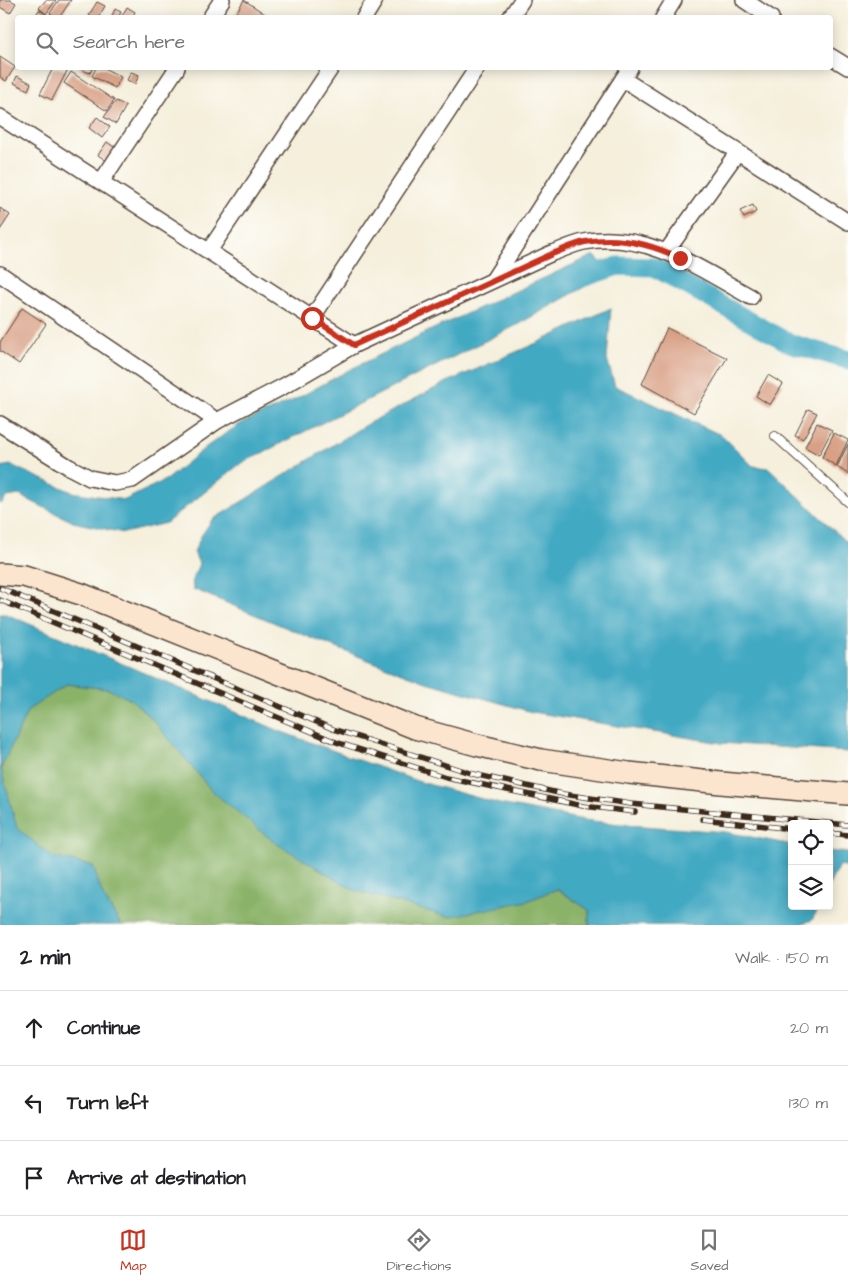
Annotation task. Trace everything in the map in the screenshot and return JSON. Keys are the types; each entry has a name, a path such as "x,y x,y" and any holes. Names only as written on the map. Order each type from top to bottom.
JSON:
{"main road":[{"path":"2,572 24,576 81,594 415,728 541,760 629,773 848,794"}],"street":[{"path":"212,15 222,0"},
{"path":"366,15 375,0"},
{"path":"512,15 522,0"},
{"path":"665,15 674,0"},
{"path":"744,0 766,15"},
{"path":"833,58 848,67"},
{"path":"101,182 176,70"},
{"path":"209,251 330,70"},
{"path":"312,318 476,70"},
{"path":"493,280 627,73 737,152 848,222"},
{"path":"0,116 354,345"},
{"path":"666,252 737,152"},
{"path":"0,424 80,473 104,482 115,483 132,480 217,421 284,386 354,345 493,280 583,242 610,240 643,244 666,252 751,297"},
{"path":"0,274 217,421"}],"lane":[{"path":"776,436 848,502"}],"green space":[{"path":"67,684 108,689 132,700 153,720 527,901 557,889 589,910 589,925 121,925 103,896 93,866 52,857 16,828 1,768 28,710"}],"water":[{"path":"594,255 601,262 600,278 517,325 240,464 166,523 124,533 73,522 19,495 7,497 0,505 0,467 10,465 72,492 125,500 167,479 206,447 240,424 296,399 349,370 431,330"},
{"path":"611,308 607,359 615,386 723,436 753,466 769,468 848,544 848,752 721,743 532,712 426,682 321,642 193,589 192,580 199,564 194,552 201,536 212,520 367,424 447,382"},
{"path":"0,614 6,614 282,732 417,781 500,804 584,820 726,832 788,844 788,910 817,910 812,920 798,925 589,925 589,910 557,889 527,901 448,917 354,890 274,842 212,791 153,720 132,700 108,689 67,684 28,710 1,768 17,828 52,857 93,866 103,896 121,925 0,925"},
{"path":"833,851 848,853 848,868 839,865 833,877"}],"building":[{"path":"0,0 10,0 16,3 10,13 0,7"},
{"path":"46,0 56,0 46,14 39,8"},
{"path":"59,0 71,0 61,15 50,13"},
{"path":"244,0 266,15 235,15"},
{"path":"97,2 105,6 100,15 89,15"},
{"path":"127,7 135,12 134,15 123,15"},
{"path":"115,9 121,12 120,15 112,15"},
{"path":"39,10 46,14 46,15 36,15"},
{"path":"0,57 15,67 6,81 0,77"},
{"path":"52,70 67,71 52,100 40,94"},
{"path":"95,70 108,70 121,77 115,88 92,76"},
{"path":"71,72 114,100 107,111 64,83"},
{"path":"131,72 139,75 135,84 127,80"},
{"path":"17,76 31,83 28,90 14,83"},
{"path":"116,101 126,106 116,124 104,117"},
{"path":"97,117 110,127 102,138 89,128"},
{"path":"107,142 118,150 110,163 98,155"},
{"path":"753,205 756,212 744,218 740,211"},
{"path":"0,208 10,215 0,230"},
{"path":"22,308 46,324 19,364 0,351 0,342"},
{"path":"667,328 727,358 694,413 642,384"},
{"path":"768,375 783,384 770,405 756,396"},
{"path":"808,409 817,413 803,439 795,435"},
{"path":"817,423 832,430 819,455 805,447"},
{"path":"834,433 848,440 836,466 822,457"},
{"path":"848,444 848,474 837,467"}],"waterway":[{"path":"576,280 618,266 654,267 789,343 848,360"}],"railway":[{"path":"0,588 333,729 473,774 563,794 631,804 848,825"},
{"path":"0,600 336,742 446,777 583,806 635,812"},
{"path":"702,819 788,829"},
{"path":"833,833 848,835"}],"route":[{"path":"312,318 354,345 493,280 583,242 610,240 643,244 680,258"}]}
